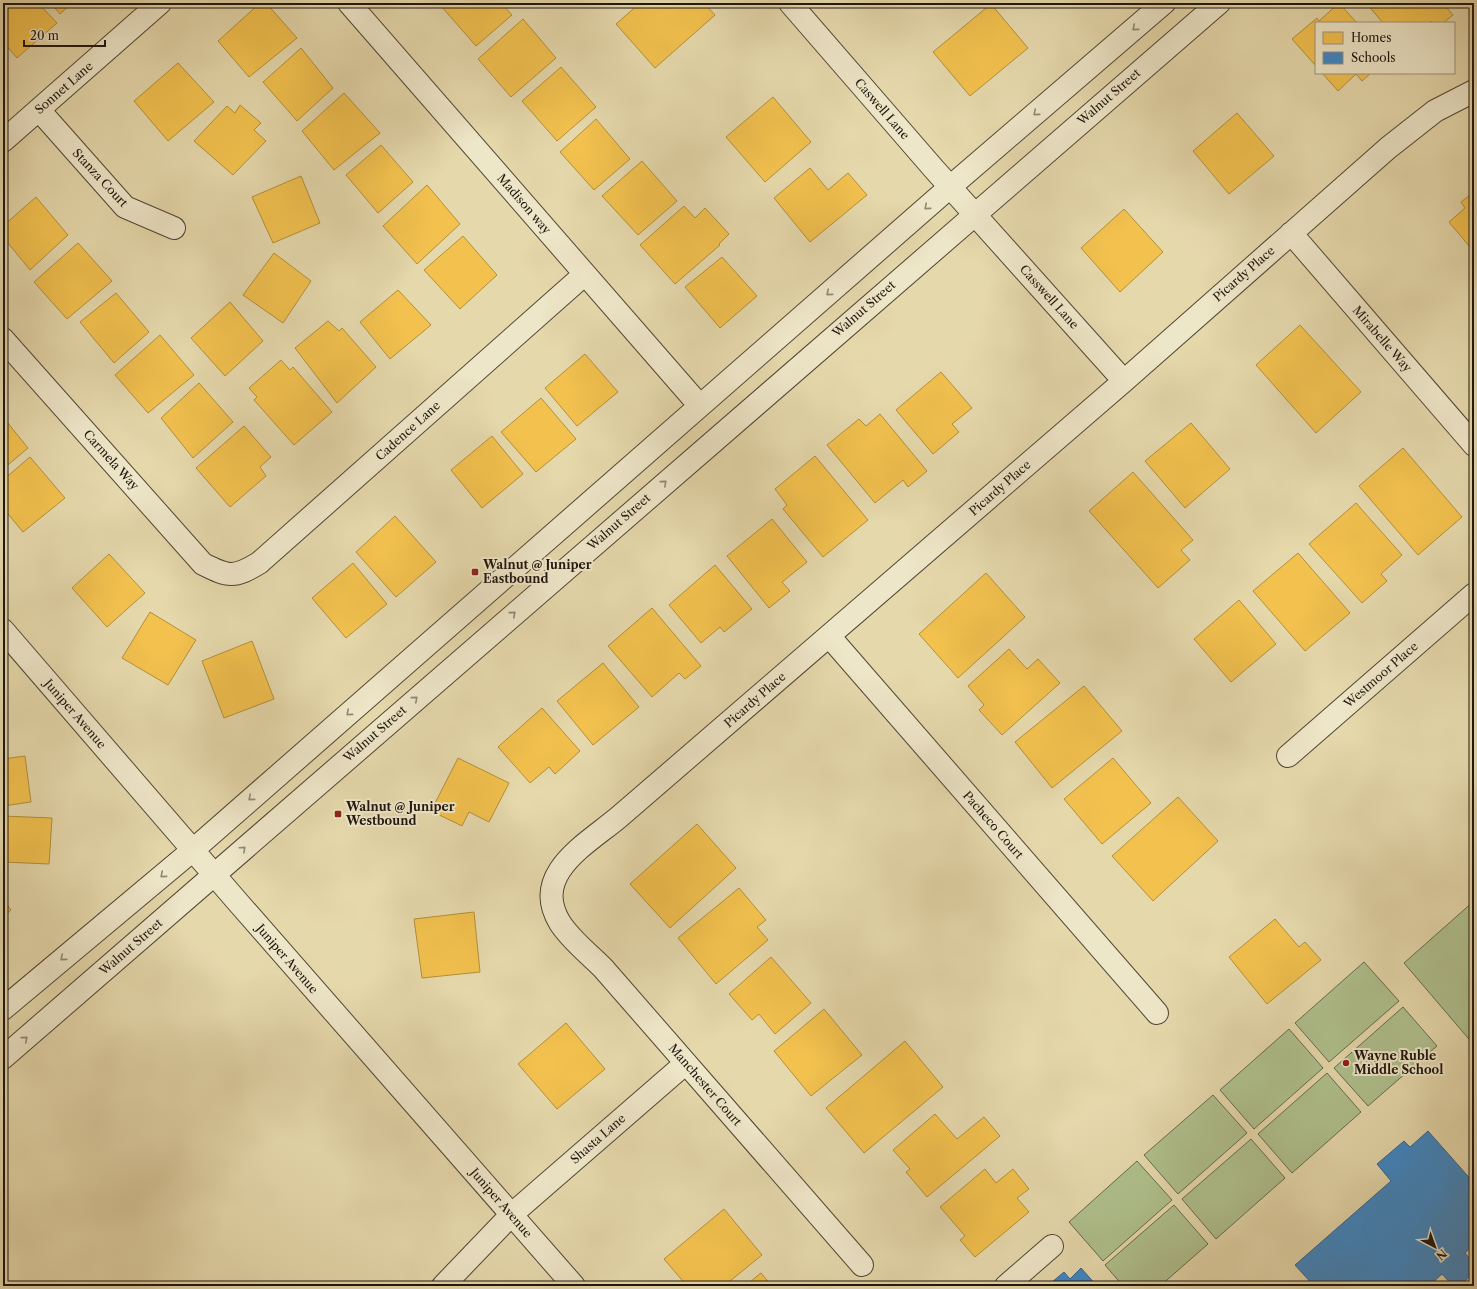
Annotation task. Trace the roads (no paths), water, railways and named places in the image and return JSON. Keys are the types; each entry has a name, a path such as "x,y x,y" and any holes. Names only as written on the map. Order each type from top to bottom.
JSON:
{"street":[{"name":"Sonnet Lane","path":"3,141 160,3"},
{"name":"Madison way","path":"349,3 700,406"},
{"name":"Caswell Lane","path":"790,3 974,214"},
{"path":"3,1009 193,850 950,187 1164,3"},
{"name":"Walnut Street","path":"3,1058 1219,3"},
{"name":"Picardy Place","path":"552,903 553,883 562,865 1124,381 1290,233 1394,143 1435,111 1474,91"},
{"name":"Stanza Court","path":"39,110 125,207 174,228"},
{"name":"Casswell Lane","path":"974,214 1124,381"},
{"name":"Mirabelle Way","path":"1290,233 1474,444"},
{"name":"Cadence Lane","path":"224,574 243,572 259,563 585,274"},
{"name":"Carmela Way","path":"3,339 203,564 224,574"},
{"name":"Westmoor Place","path":"1288,756 1474,594"},
{"name":"Juniper Avenue","path":"3,630 214,875 510,1215 574,1286"},
{"name":"Pacheco Court","path":"829,636 1157,1013"},
{"name":"Manchester Court","path":"552,903 560,923 603,968 862,1265"},
{"name":"Shasta Lane","path":"443,1286 510,1215 686,1063"},
{"path":"1006,1286 1052,1246"}],"place":[{"name":"Walnut @ Juniper Eastbound","path":"475,572"},
{"name":"Walnut @ Juniper Westbound","path":"338,814"},
{"name":"Wayne Ruble Middle School","path":"1346,1063"}]}
